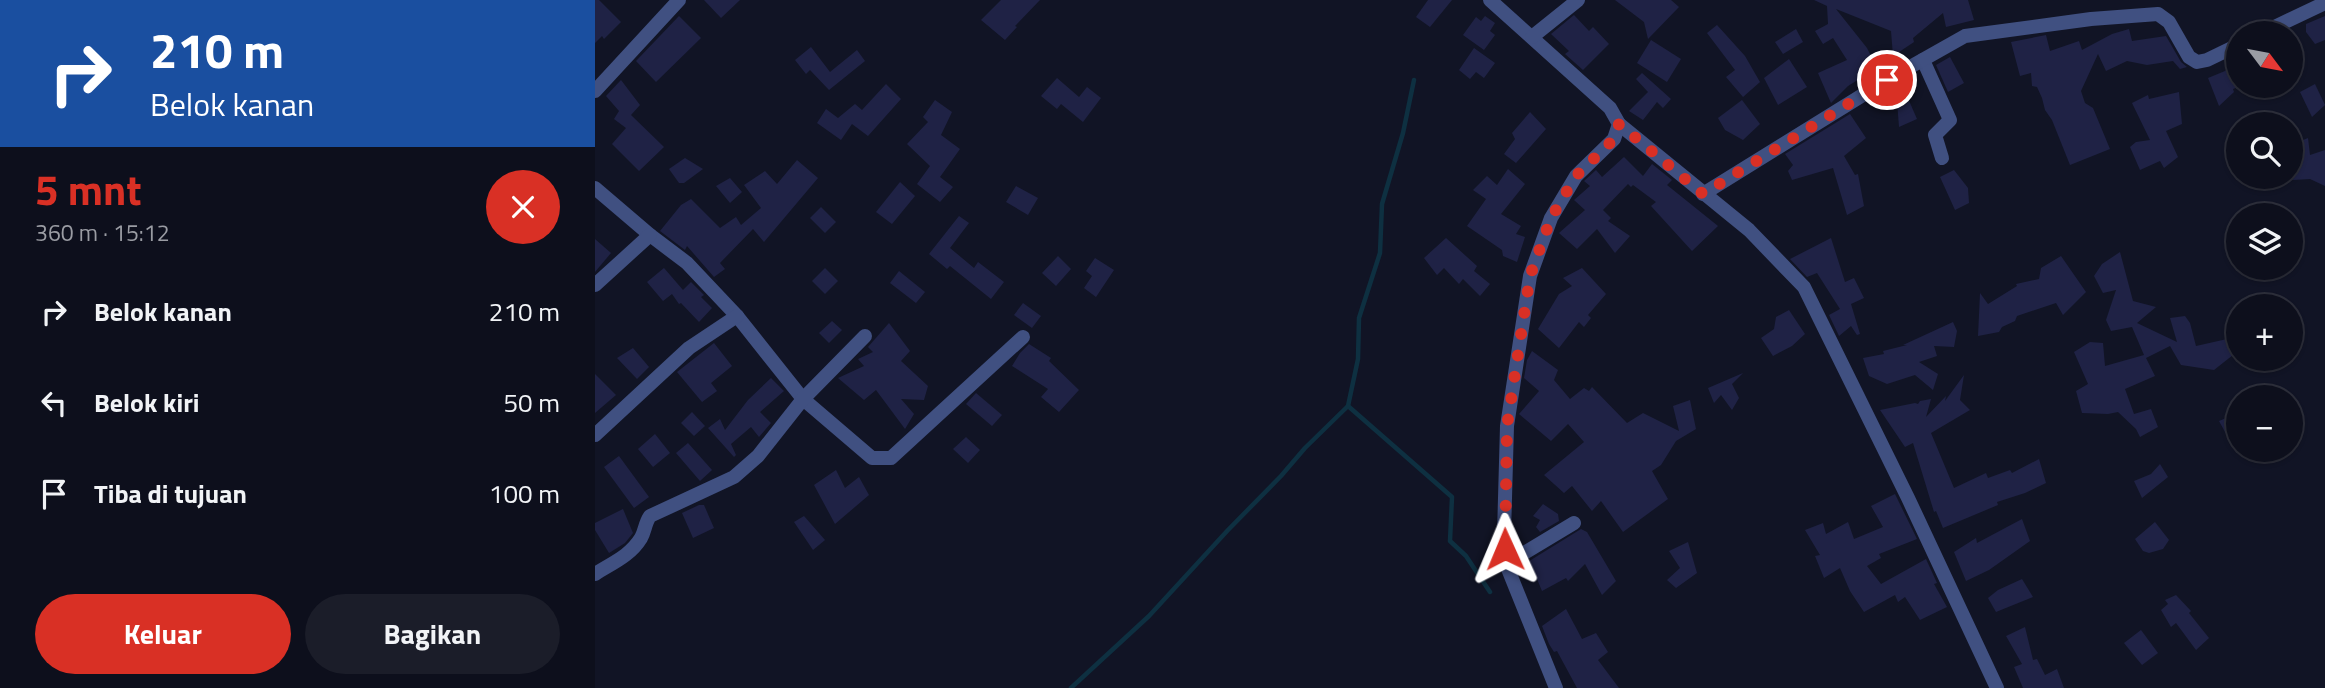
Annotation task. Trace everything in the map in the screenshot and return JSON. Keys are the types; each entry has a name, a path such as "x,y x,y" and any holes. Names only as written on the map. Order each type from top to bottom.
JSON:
{"street":[{"path":"595,91 679,0"},
{"path":"1490,0 1610,108 1619,124 1749,230 1804,287 1997,688"},
{"path":"1532,37 1578,0"},
{"path":"2287,21 2325,3"},
{"path":"1703,194 1965,36 2158,14 2168,22 2189,57 2197,62 2226,51"},
{"path":"1923,60 1949,120 1935,135 1943,158"},
{"path":"1556,688 1506,564 1504,534 1507,426 1530,276 1551,218 1576,176 1614,139 1619,124"},
{"path":"595,188 687,263 737,316 803,399 872,458 891,458 1023,337"},
{"path":"595,285 650,235"},
{"path":"595,435 689,348 737,316"},
{"path":"595,574 632,550 650,516 734,477 758,456 803,399 865,337"},
{"path":"1506,564 1573,523"}],"building":[{"path":"595,0 599,0 621,22 604,39 602,36 595,43"},
{"path":"704,0 740,0 721,18"},
{"path":"1001,0 1040,0 1005,40 981,20"},
{"path":"1428,0 1452,0 1430,27 1416,17"},
{"path":"1615,0 1671,0 1679,7 1648,39 1644,22"},
{"path":"1814,0 1968,0 1974,20 1946,27 1943,13 1913,38 1914,42 1893,56 1891,31 1836,9 1867,48 1877,68 1848,86 1831,103 1818,73 1847,60 1833,38 1823,44 1815,31 1828,24 1827,6"},
{"path":"1574,15 1589,31 1593,27 1609,44 1583,70 1565,54 1569,51 1551,34"},
{"path":"679,16 701,38 656,82 636,61"},
{"path":"1485,16 1495,23 1490,31 1495,35 1484,50 1463,35 1476,17 1481,21"},
{"path":"2325,16 2325,40 2315,44 2306,32 2306,24"},
{"path":"1717,25 1745,56 1760,82 1743,97 1726,77 1735,70 1707,33"},
{"path":"1796,29 1803,42 1783,54 1775,42"},
{"path":"2129,29 2132,41 2166,36 2181,62 2187,67 2180,69 2173,61 2147,65 2127,61 2106,71 2098,54 2081,91 2085,103 2093,108 2110,149 2070,165 2037,87 2032,86 2031,73 2020,76 2011,42 2046,35 2050,51 2079,41 2082,50 2112,34"},
{"path":"1651,40 1681,59 1667,82 1637,63"},
{"path":"811,47 830,72 857,50 865,61 829,90 810,70 806,74 795,60"},
{"path":"1474,48 1495,63 1484,78 1476,72 1470,79 1459,70"},
{"path":"1950,57 1964,83 1948,92 1936,65"},
{"path":"1789,59 1807,87 1778,105 1764,78"},
{"path":"2225,71 2228,98 2219,106 2208,78"},
{"path":"1642,73 1671,99 1663,108 1657,102 1643,120 1629,111 1648,92 1636,79"},
{"path":"1057,78 1079,97 1087,87 1101,98 1083,122 1061,104 1057,109 1041,96"},
{"path":"621,80 640,105 631,115 664,147 639,171 612,144 626,128 614,119 619,111 606,96"},
{"path":"886,84 901,99 868,136 852,124 841,140 817,123 826,109 838,118 855,104 862,110"},
{"path":"2315,84 2325,105 2312,117 2303,98 2303,90"},
{"path":"2179,92 2182,124 2166,131 2178,157 2164,168 2160,161 2140,170 2130,147 2136,142 2150,140 2132,103 2148,95 2149,99"},
{"path":"1907,96 1917,119 1899,127 1897,101"},
{"path":"935,100 952,112 941,135 960,149 940,177 953,187 940,202 917,184 930,166 907,144 928,122 923,117"},
{"path":"1742,100 1760,124 1743,140 1725,130 1718,118"},
{"path":"1530,112 1546,129 1516,163 1504,154 1515,139 1512,133"},
{"path":"1850,114 1866,138 1844,156 1855,175 1858,174 1864,206 1847,215 1833,168 1792,180 1788,171 1793,165 1785,154"},
{"path":"2308,138 2310,155 2325,150 2325,186 2310,179 2303,179 2303,140"},
{"path":"1624,157 1643,176 1652,164 1672,180 1667,185 1718,226 1692,251 1651,206 1656,202 1628,184 1603,210 1611,218 1608,221 1630,236 1615,253 1597,229 1577,249 1559,233 1585,210 1574,200 1590,186 1584,181 1596,170 1602,177"},
{"path":"685,158 703,169 684,183 679,183 669,169"},
{"path":"797,160 818,178 764,242 753,229 720,263 725,269 714,277 687,246 685,250 660,231 681,205 691,199 720,228 736,217 741,225 761,208 744,185 765,171 777,184"},
{"path":"1508,169 1525,184 1501,214 1521,226 1516,234 1525,237 1517,262 1503,256 1502,250 1467,226 1486,199 1473,190 1487,176 1497,185"},
{"path":"1954,170 1968,188 1969,203 1955,210 1940,177"},
{"path":"730,178 742,192 730,203 716,186"},
{"path":"900,182 915,196 892,224 876,212"},
{"path":"1016,186 1038,198 1028,215 1006,202"},
{"path":"821,207 836,222 825,233 810,218"},
{"path":"959,216 969,223 950,248 974,268 978,262 1004,282 991,299 950,266 947,269 929,254"},
{"path":"1446,238 1477,266 1474,271 1490,284 1480,296 1463,279 1459,284 1444,268 1437,275 1424,258"},
{"path":"1831,238 1845,282 1854,278 1864,298 1851,304 1860,334 1857,335 1851,326 1839,336 1829,315 1840,309 1817,273 1807,277 1790,259"},
{"path":"595,239 611,253 595,272"},
{"path":"2120,252 2133,301 2156,307 2137,323 2177,342 2170,318 2185,316 2190,323 2196,346 2226,339 2226,360 2214,370 2181,365 2170,346 2146,358 2155,376 2125,389 2134,414 2151,409 2158,427 2140,437 2136,429 2118,412 2082,413 2076,391 2088,384 2074,352 2090,342 2103,343 2105,366 2144,355 2132,327 2111,331 2106,320 2116,290 2103,293 2094,276 2102,264"},
{"path":"1058,256 1071,269 1056,286 1042,273"},
{"path":"2061,256 2086,292 2063,315 2056,303 2017,316 2015,321 2002,327 1999,332 1978,336 1980,293 1988,304 2017,286 2016,284 2039,279 2041,268"},
{"path":"1095,258 1114,270 1096,297 1084,288 1092,276 1086,271"},
{"path":"664,268 683,290 691,282 704,295 701,297 712,308 699,322 672,294 663,301 647,282"},
{"path":"825,268 838,281 825,294 812,281"},
{"path":"1582,268 1606,294 1588,315 1591,318 1584,327 1579,322 1559,348 1538,329 1559,294 1572,286 1563,278"},
{"path":"899,271 925,292 916,303 890,283"},
{"path":"1023,303 1041,316 1032,328 1014,315"},
{"path":"1789,310 1805,334 1792,346 1773,356 1761,338 1774,329 1776,317"},
{"path":"832,321 842,330 829,343 819,333"},
{"path":"1953,322 1957,331 1954,347 1934,346 1937,356 1919,362 1938,374 1933,390 1915,375 1887,384 1869,376 1863,358 1884,354 1883,351 1907,345 1903,345"},
{"path":"889,323 910,351 901,361 928,386 924,400 901,399 914,414 905,429 876,390 864,400 838,378 864,366 858,359 873,352 868,347"},
{"path":"714,343 732,366 711,383 717,391 702,402 677,372"},
{"path":"1029,344 1051,358 1049,361 1079,390 1059,412 1041,397 1048,389 1012,366"},
{"path":"633,348 649,367 637,379 617,358"},
{"path":"1532,351 1558,370 1554,380 1570,399 1584,388 1589,391 1592,387 1627,423 1643,413 1679,431 1673,406 1690,400 1696,429 1676,441 1661,465 1652,471 1668,499 1623,532 1601,501 1592,511 1572,486 1564,493 1544,475 1584,442 1568,424 1551,441 1519,414 1539,391 1524,378 1527,360"},
{"path":"1743,373 1732,384 1739,398 1732,410 1721,395 1714,403 1708,388"},
{"path":"595,374 616,395 595,413"},
{"path":"1964,375 1960,400 1970,410 1931,433 1954,488 1986,473 1988,478 2010,470 2012,473 2039,459 2046,483 1997,502 1998,505 1943,528 1936,511 1934,512 1913,443 1905,447 1880,410 1918,404 1931,399 1926,417 1946,396 1945,401"},
{"path":"771,378 784,391 760,412 771,423 759,437 751,427 731,444 736,455 734,457 708,428 720,419 725,430 748,400"},
{"path":"976,393 1002,415 992,426 966,404"},
{"path":"692,412 705,426 694,436 681,423"},
{"path":"2226,418 2226,434 2219,421"},
{"path":"655,434 670,453 653,467 638,449"},
{"path":"966,437 980,450 968,463 953,449"},
{"path":"688,443 712,470 700,481 676,453"},
{"path":"619,456 649,497 634,508 604,467"},
{"path":"2160,464 2168,477 2142,498 2134,481 2151,474"},
{"path":"836,470 845,488 859,477 869,495 835,524 814,485"},
{"path":"1895,494 1917,539 1879,554 1881,558 1867,566 1881,584 1926,559 1937,583 1934,584 1947,607 1920,620 1905,597 1898,602 1895,595 1864,612 1850,591 1840,568 1824,578 1815,556 1820,555 1805,530 1823,523 1826,534 1848,522 1854,539 1883,527 1871,506"},
{"path":"1543,504 1558,514 1559,521 1540,532 1536,527 1540,520 1533,516"},
{"path":"704,505 714,528 693,538 682,513"},
{"path":"623,509 633,533 625,543 609,553 595,530 595,523"},
{"path":"804,516 825,540 813,550 794,522"},
{"path":"2022,519 2030,541 1989,570 1966,581 1954,552 1976,538 1977,543"},
{"path":"2155,522 2169,540 2163,549 2149,553 2143,551 2135,539"},
{"path":"1581,529 1587,532 1616,581 1602,595 1585,564 1568,581 1566,578 1542,591 1534,572 1522,578 1518,568"},
{"path":"1688,542 1697,573 1676,588 1667,580 1680,568 1669,551"},
{"path":"2022,579 2033,597 1996,612 1988,598 1998,590"},
{"path":"2176,595 2191,611 2189,613 2209,638 2196,650 2176,623 2171,627 2161,610 2168,604 2165,600"},
{"path":"1566,609 1582,639 1596,633 1608,652 1598,660 1619,688 1577,688 1557,651 1554,652 1549,644 1542,626"},
{"path":"2025,627 2033,660 2037,659 2045,675 2057,669 2064,688 2023,688 2014,667 2022,664 2006,636"},
{"path":"2141,630 2158,653 2142,665 2124,643"}],"waterway":[{"path":"1071,688 1149,616 1305,448 1348,406 1358,359 1359,318 1380,253 1382,204 1403,133 1414,80"},
{"path":"1348,406 1452,497 1450,541 1466,556 1490,592"}],"route":[{"path":"1505,549 1507,426 1530,276 1551,218 1576,176 1614,139 1619,124 1632,132 1703,194 1887,80"}]}
